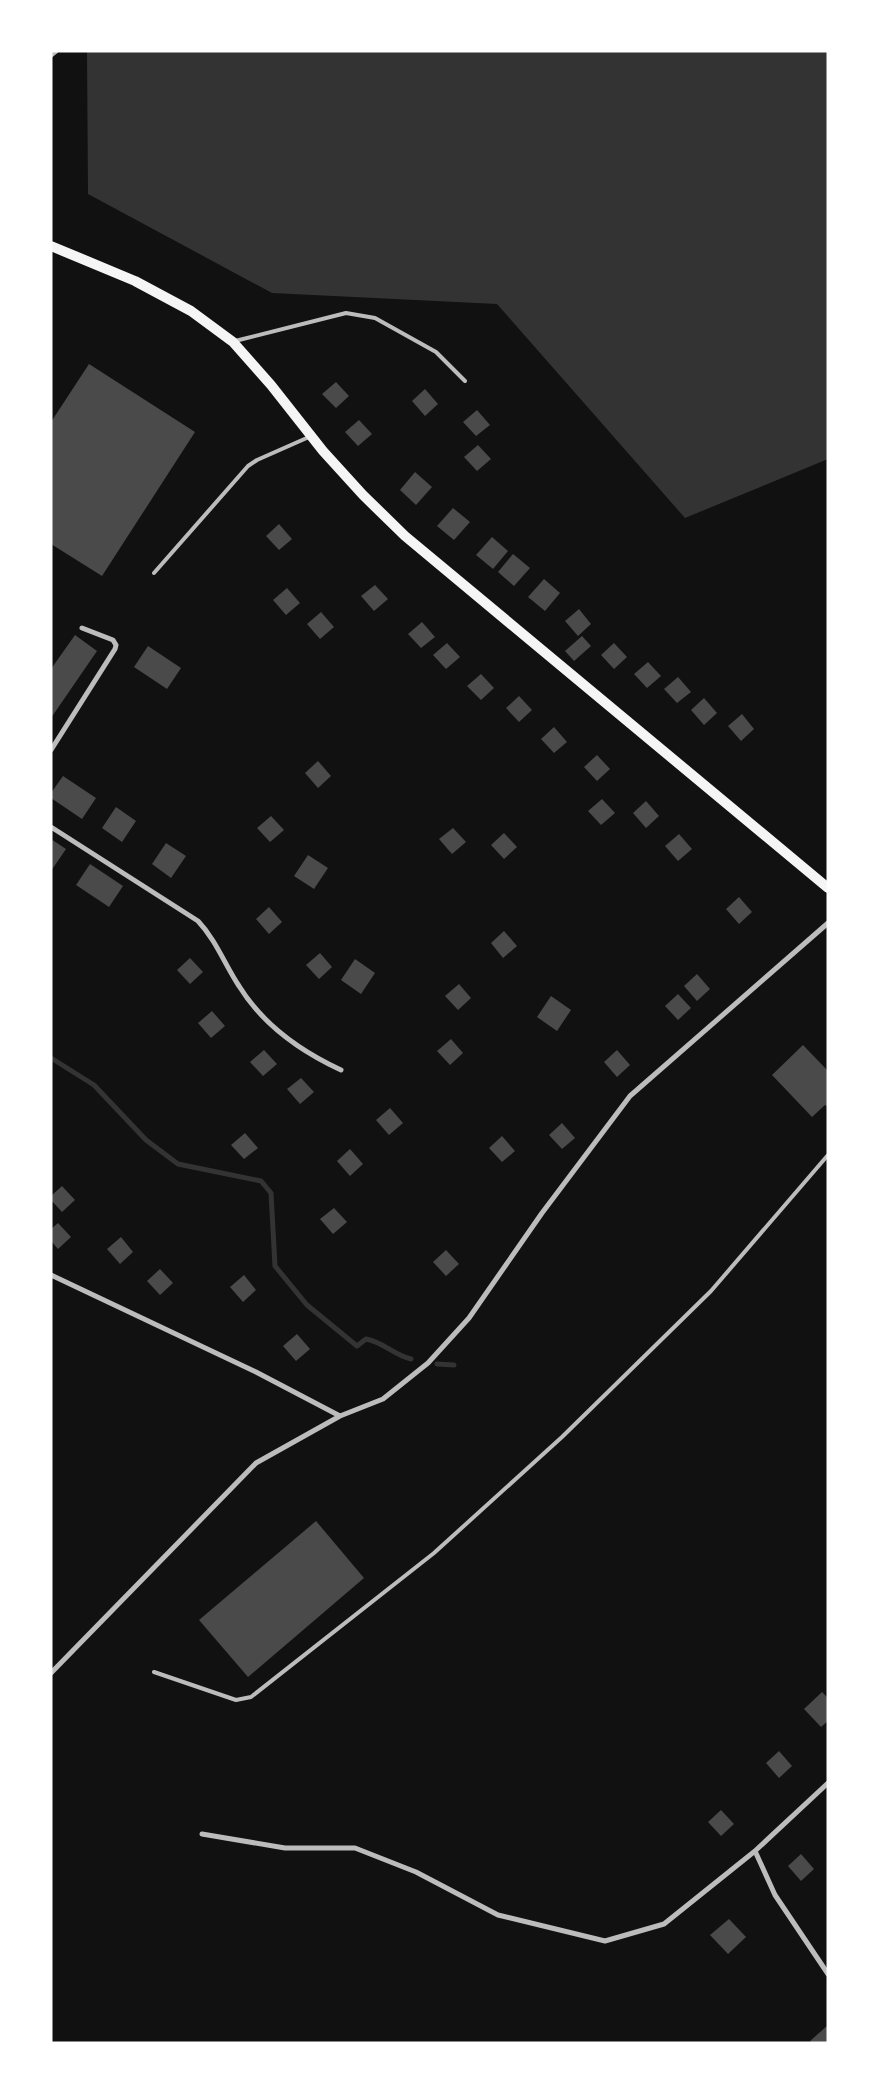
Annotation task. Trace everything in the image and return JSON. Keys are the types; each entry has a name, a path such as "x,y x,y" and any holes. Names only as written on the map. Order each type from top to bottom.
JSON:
{"main road":[{"path":"51,246 134,281 191,311 233,342 271,384 312,436 363,495 405,536 828,888"}],"street":[{"path":"51,55 56,51"},
{"path":"51,750 115,649 116,645 113,640 82,628"},
{"path":"51,827 198,922 207,931 239,987 258,1013 271,1026 317,1059 341,1070"},
{"path":"51,1673 256,1463 340,1416 383,1399 428,1363 468,1318 542,1213 630,1096 828,923"},
{"path":"51,1275 256,1372 340,1416"},
{"path":"202,1834 285,1848 355,1848 416,1872 498,1916 605,1941 664,1924 755,1851 828,1783"},
{"path":"755,1851 775,1895 828,1974"}],"lane":[{"path":"233,342 346,313 375,318 436,352 465,381"},
{"path":"154,573 248,466 257,460 312,436"},
{"path":"154,1672 236,1700 251,1697 434,1553 562,1437 711,1291 828,1156"}],"shaded area":[{"path":"87,51 828,51 828,459 685,518 497,304 272,293 88,194"}],"building":[{"path":"89,364 195,432 102,576 51,544 51,422"},
{"path":"336,382 349,396 336,408 322,394"},
{"path":"425,389 438,404 425,416 412,401"},
{"path":"477,410 490,425 476,436 463,422"},
{"path":"359,420 372,434 358,446 345,432"},
{"path":"478,445 491,459 477,471 464,457"},
{"path":"415,472 432,487 416,505 400,490"},
{"path":"453,508 470,522 454,540 437,526"},
{"path":"279,524 292,539 279,550 266,536"},
{"path":"492,537 508,551 493,569 476,555"},
{"path":"513,554 530,568 514,586 498,572"},
{"path":"544,579 560,593 545,611 528,597"},
{"path":"375,585 388,599 374,611 361,596"},
{"path":"287,588 300,603 286,615 273,600"},
{"path":"579,609 591,624 578,636 565,621"},
{"path":"321,612 334,627 320,639 307,624"},
{"path":"422,622 435,637 421,648 408,634"},
{"path":"75,635 97,651 51,718 51,669"},
{"path":"582,636 591,646 574,661 565,651"},
{"path":"447,643 460,657 446,669 433,655"},
{"path":"614,643 627,657 614,669 601,655"},
{"path":"148,646 181,668 167,689 134,667"},
{"path":"648,662 661,676 647,688 634,674"},
{"path":"481,674 494,688 481,700 467,686"},
{"path":"678,677 691,692 677,703 664,689"},
{"path":"519,696 532,710 519,722 506,708"},
{"path":"704,698 717,713 704,725 691,710"},
{"path":"742,714 754,729 741,741 728,726"},
{"path":"554,727 567,742 554,753 541,739"},
{"path":"597,755 610,769 597,781 584,767"},
{"path":"318,761 331,776 318,788 305,773"},
{"path":"63,776 96,798 82,819 51,798 51,793"},
{"path":"602,799 615,813 601,825 588,811"},
{"path":"646,801 659,816 646,828 633,813"},
{"path":"116,807 136,821 122,842 102,828"},
{"path":"271,816 284,830 270,842 257,828"},
{"path":"453,828 466,842 452,854 439,839"},
{"path":"504,833 517,847 504,859 491,845"},
{"path":"679,834 692,849 678,861 665,846"},
{"path":"51,839 66,849 51,871"},
{"path":"166,843 186,856 171,878 152,864"},
{"path":"308,855 328,868 314,889 294,876"},
{"path":"90,864 123,886 109,907 76,885"},
{"path":"739,897 752,912 739,924 726,909"},
{"path":"269,907 282,922 269,934 256,919"},
{"path":"504,931 517,946 503,958 491,943"},
{"path":"320,953 332,967 319,979 306,965"},
{"path":"190,958 203,972 190,984 177,970"},
{"path":"355,959 375,973 361,994 341,980"},
{"path":"697,974 710,989 697,1001 684,986"},
{"path":"459,984 471,998 458,1010 445,996"},
{"path":"678,994 691,1008 678,1020 665,1006"},
{"path":"551,996 571,1010 557,1031 537,1017"},
{"path":"212,1011 225,1026 211,1038 198,1023"},
{"path":"451,1039 463,1053 450,1065 437,1051"},
{"path":"803,1045 828,1071 828,1107 825,1105 812,1117 772,1075"},
{"path":"264,1050 277,1064 263,1076 250,1062"},
{"path":"617,1050 630,1065 617,1077 604,1062"},
{"path":"301,1078 314,1092 300,1104 287,1089"},
{"path":"390,1108 403,1123 389,1135 376,1120"},
{"path":"562,1123 575,1138 562,1149 549,1135"},
{"path":"245,1133 258,1148 244,1159 231,1145"},
{"path":"502,1136 515,1151 502,1162 489,1148"},
{"path":"350,1149 363,1164 350,1176 337,1161"},
{"path":"62,1186 75,1200 62,1212 51,1200 51,1196"},
{"path":"334,1208 347,1222 333,1234 320,1219"},
{"path":"58,1223 71,1237 58,1249 51,1241 51,1229"},
{"path":"121,1237 133,1252 120,1264 107,1249"},
{"path":"446,1250 459,1264 446,1276 433,1262"},
{"path":"160,1269 173,1283 160,1295 147,1281"},
{"path":"244,1275 256,1290 243,1302 230,1287"},
{"path":"297,1334 310,1349 296,1361 283,1346"},
{"path":"316,1521 364,1578 248,1677 199,1620"},
{"path":"822,1692 828,1698 828,1721 821,1727 804,1709"},
{"path":"779,1751 792,1766 779,1778 766,1763"},
{"path":"721,1810 734,1824 721,1836 708,1822"},
{"path":"801,1854 814,1869 801,1881 788,1866"},
{"path":"729,1919 746,1937 728,1954 710,1935"},
{"path":"828,2025 828,2043 812,2043 810,2041"}],"waterway":[{"path":"51,1058 94,1085 146,1140 178,1164 261,1181 271,1193 275,1266 307,1305 357,1346 366,1339 411,1359"},
{"path":"437,1364 454,1365"}]}
